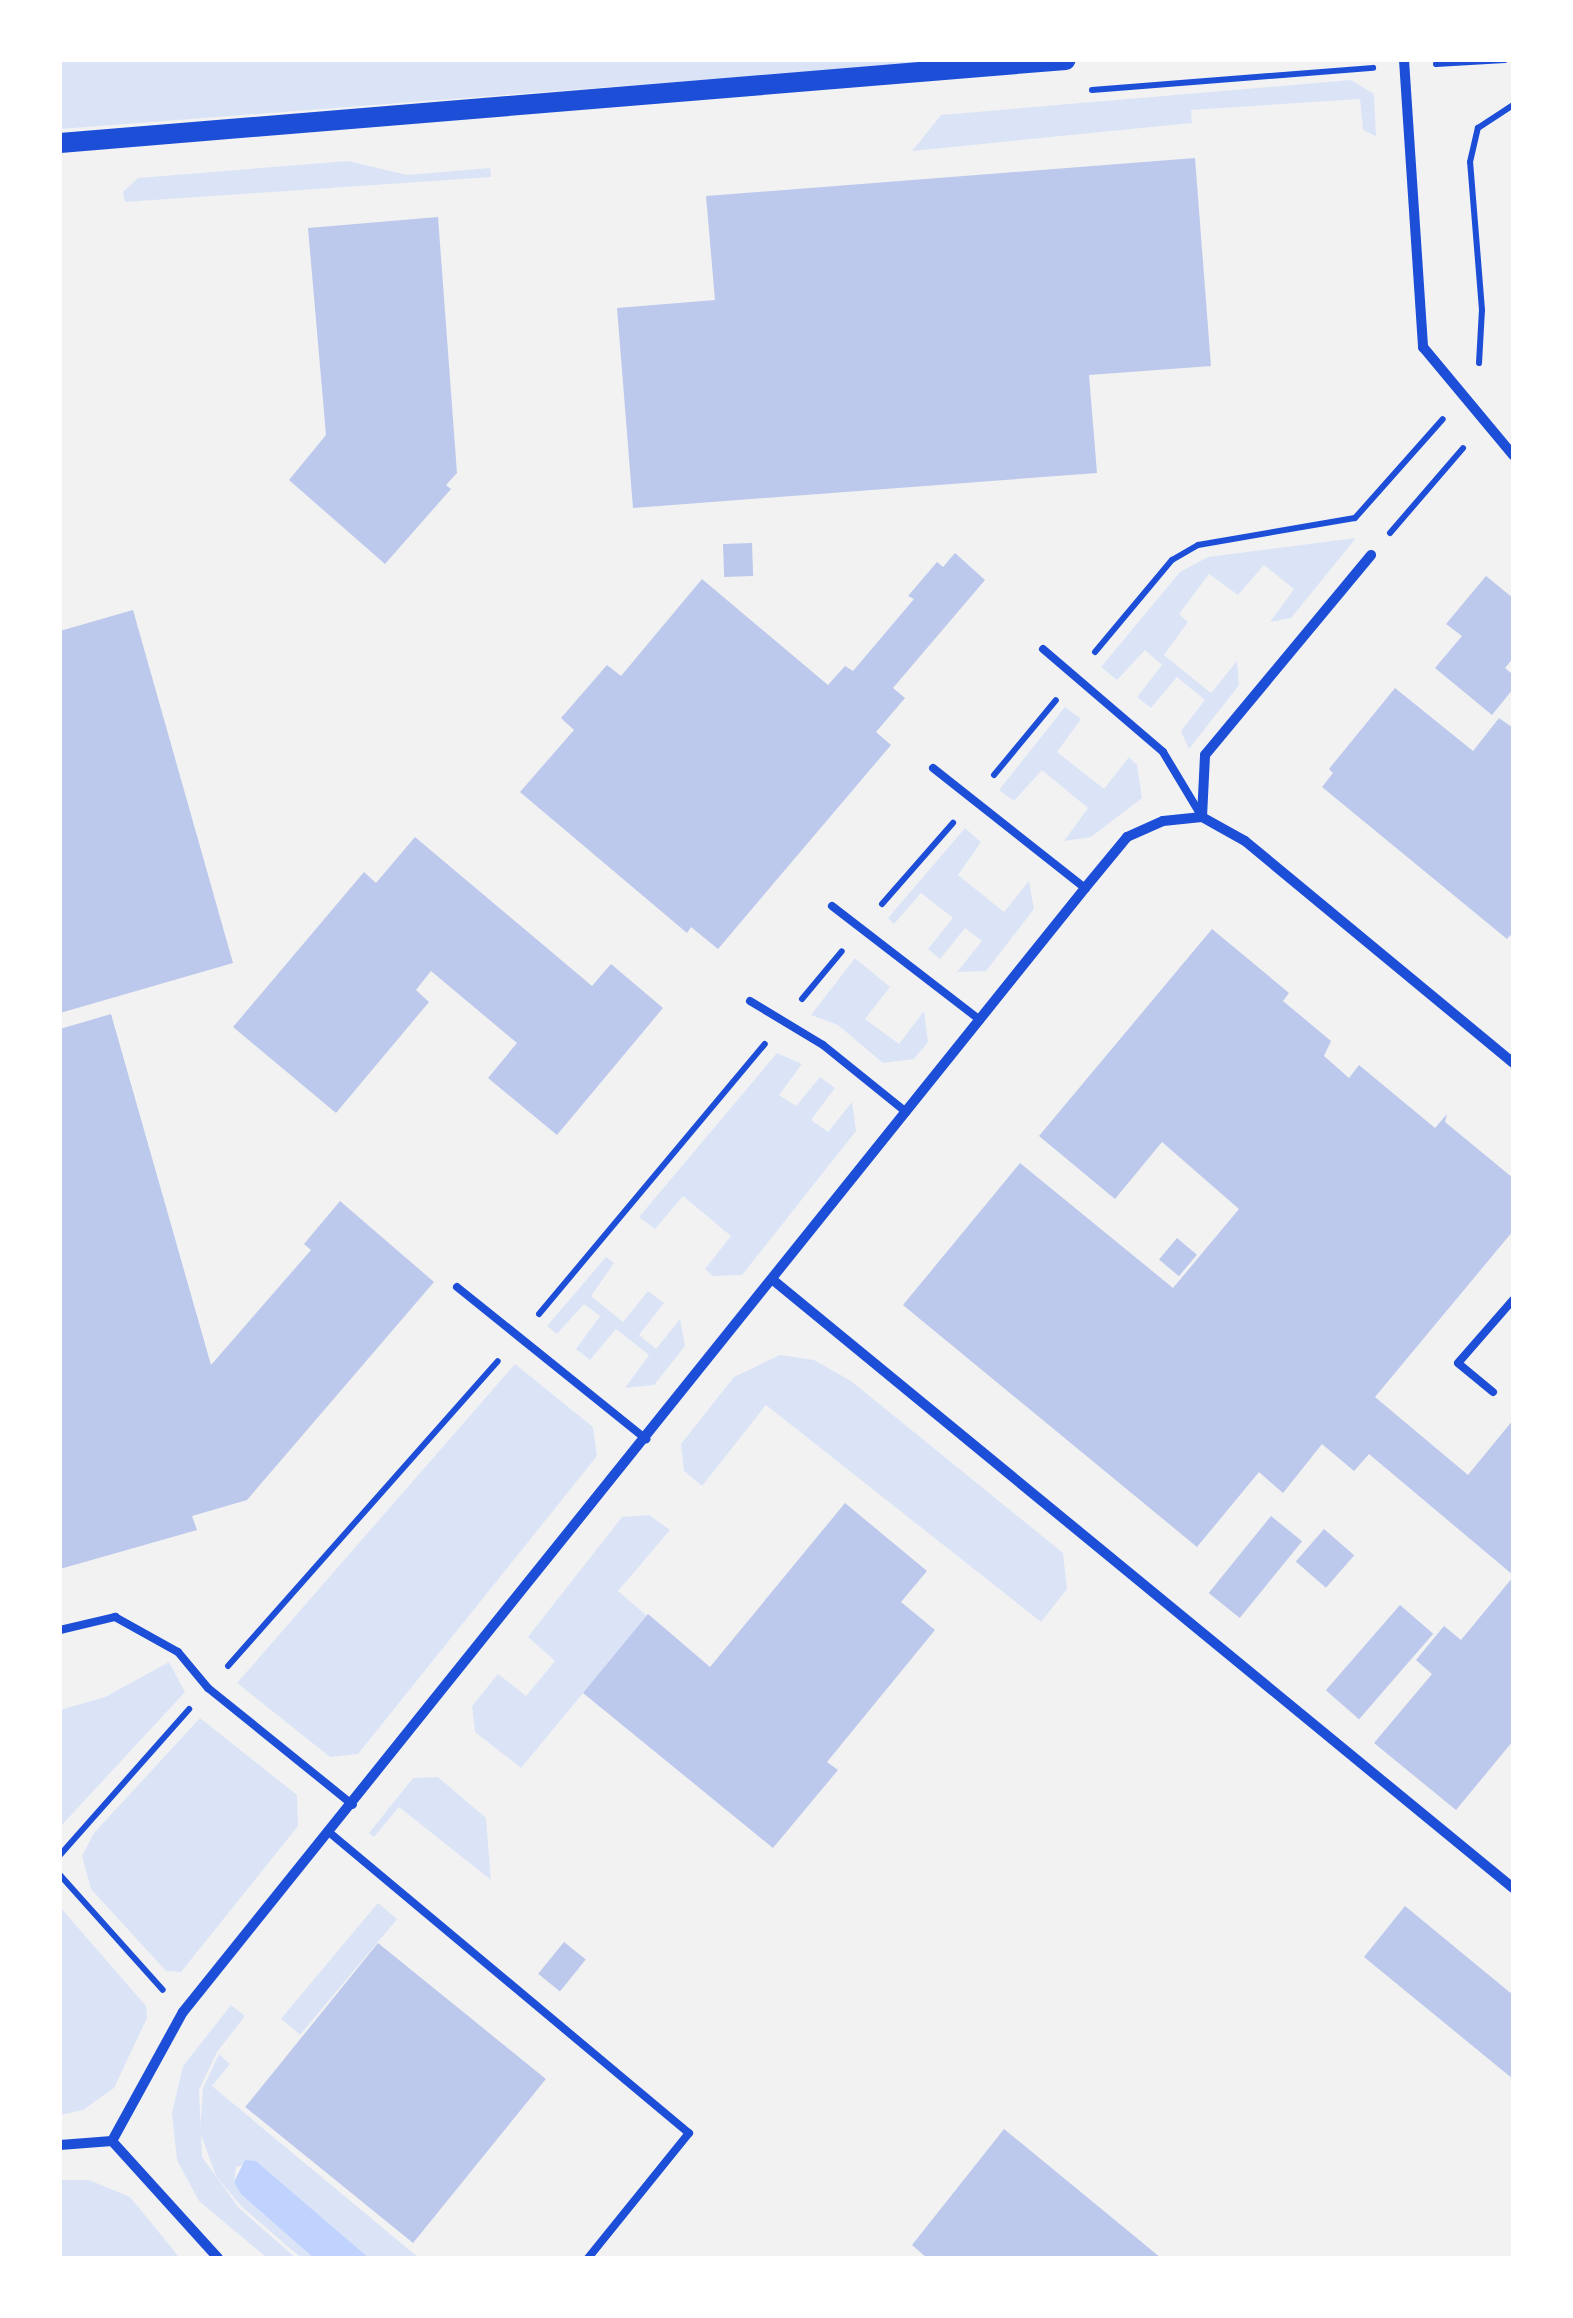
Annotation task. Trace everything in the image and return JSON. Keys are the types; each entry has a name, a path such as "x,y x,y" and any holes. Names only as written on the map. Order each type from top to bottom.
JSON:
{"main road":[{"path":"60,142 1066,60"}],"street":[{"path":"1404,60 1423,347 1513,455"},
{"path":"1202,817 1206,755 1371,555"},
{"path":"112,2141 184,2012 1127,837 1163,821 1202,817 1245,842 1513,1063"},
{"path":"773,1280 1513,1888"},
{"path":"60,2144 112,2141"},
{"path":"112,2141 218,2258"}],"lane":[{"path":"1043,649 1163,752 1202,817"},
{"path":"933,768 1085,888"},
{"path":"832,906 980,1020"},
{"path":"750,1001 781,1025 823,1044 906,1112"},
{"path":"457,1288 646,1438"},
{"path":"1493,1392 1458,1363 1513,1300"},
{"path":"60,1630 115,1617 178,1652 208,1688 352,1805"},
{"path":"330,1833 689,2133 588,2258"}],"path":[{"path":"60,1856 520,1336 1172,560 1232,535 1337,525 1355,518 1461,396 1482,352 1470,162 1478,128 1513,105"},
{"path":"1371,555 1484,424"},
{"path":"60,1876 184,2012"}],"shaded area":[{"path":"60,60 962,60 60,129"},
{"path":"1351,80 1374,94 1376,136 1363,130 1360,99 1191,110 1192,123 912,151 941,115"},
{"path":"348,161 407,175 490,168 491,177 125,202 123,192 138,178"},
{"path":"1356,538 1291,618 1270,622 1294,589 1264,565 1238,595 1209,574 1179,614 1188,622 1164,655 1211,693 1237,661 1239,685 1189,749 1181,731 1205,700 1177,677 1151,708 1137,697 1162,665 1145,650 1117,680 1101,667 1180,572 1208,557"},
{"path":"1065,707 1081,719 1057,752 1104,789 1129,757 1137,765 1142,798 1091,837 1064,841 1088,808 1042,770 1014,801 999,790"},
{"path":"965,828 981,842 958,875 1004,912 1029,881 1034,909 986,971 957,972 982,941 965,928 940,959 928,949 953,918 921,893 894,924 888,918"},
{"path":"855,958 890,987 865,1019 899,1044 924,1011 928,1042 914,1059 883,1063 838,1025 811,1015"},
{"path":"777,1053 802,1064 779,1095 796,1106 820,1077 835,1088 811,1120 828,1132 852,1102 856,1131 742,1275 713,1276 705,1269 731,1236 683,1196 655,1229 639,1217"},
{"path":"606,1257 614,1263 591,1296 623,1322 648,1291 664,1303 639,1335 656,1349 680,1319 685,1346 654,1385 625,1388 649,1355 616,1329 590,1360 576,1349 600,1316 584,1304 557,1334 547,1326"},
{"path":"780,1355 814,1360 851,1381 1063,1553 1067,1589 1041,1622 766,1405 702,1486 684,1471 681,1444 734,1377"},
{"path":"515,1364 593,1427 597,1456 358,1754 330,1757 237,1683"},
{"path":"649,1515 670,1530 618,1591 647,1616 521,1768 475,1732 472,1706 498,1674 526,1696 555,1661 528,1637 622,1517"},
{"path":"169,1662 185,1692 60,1827 60,1710 105,1697"},
{"path":"200,1718 297,1795 298,1826 181,1972 166,1971 91,1889 82,1856 94,1833"},
{"path":"438,1777 486,1818 491,1880 399,1807 374,1837 369,1833 413,1778"},
{"path":"378,1903 397,1919 300,2035 281,2019"},
{"path":"60,1907 146,2006 147,2018 114,2088 83,2110 60,2115"},
{"path":"231,2005 245,2016 217,2052 199,2090 202,2157 239,2208 296,2258 267,2258 199,2201 177,2160 172,2113 183,2066"},
{"path":"219,2054 230,2064 212,2086 419,2258 369,2258 256,2161 236,2167 234,2182 315,2258 301,2258 241,2206 216,2176 200,2132 203,2088"},
{"path":"60,2180 89,2180 130,2197 180,2258 60,2258"}],"water":[{"path":"245,2160 256,2161 369,2258 314,2258 241,2194 234,2182"}],"building":[{"path":"1195,158 1211,366 1089,375 1097,473 633,508 617,308 715,300 706,196"},
{"path":"438,217 457,473 446,485 451,489 385,564 289,480 326,435 308,228"},
{"path":"752,543 753,576 724,577 723,544"},
{"path":"955,553 985,580 893,688 905,698 876,732 891,745 718,949 691,927 687,933 520,792 574,730 561,718 607,665 621,676 702,579 828,685 845,666 853,671 914,599 908,596 937,562 943,567"},
{"path":"1486,576 1513,598 1513,658 1505,668 1513,675 1513,689 1492,715 1435,668 1462,636 1446,624"},
{"path":"133,610 233,963 60,1013 60,631"},
{"path":"1395,688 1473,751 1499,718 1513,728 1513,932 1507,939 1322,787 1333,773 1329,769"},
{"path":"415,837 592,986 611,964 663,1008 557,1135 488,1078 517,1043 431,971 416,990 429,1002 336,1113 233,1027 364,872 376,883"},
{"path":"1212,929 1289,993 1283,1001 1331,1041 1324,1056 1349,1078 1359,1065 1435,1128 1447,1114 1445,1122 1513,1178 1513,1231 1375,1397 1468,1475 1513,1420 1513,1575 1369,1454 1354,1471 1322,1444 1283,1493 1259,1472 1197,1547 903,1305 1020,1163 1173,1288 1239,1209 1162,1142 1115,1199 1039,1136"},
{"path":"111,1014 211,1365 311,1250 304,1244 340,1201 434,1282 247,1500 192,1516 197,1530 60,1569 60,1029"},
{"path":"1177,1238 1197,1255 1179,1276 1159,1259"},
{"path":"845,1503 927,1571 901,1602 935,1630 827,1762 838,1770 773,1848 583,1693 648,1614 710,1667"},
{"path":"1271,1516 1302,1541 1240,1618 1209,1593"},
{"path":"1324,1529 1354,1555 1326,1588 1296,1561"},
{"path":"1513,1577 1513,1741 1456,1810 1374,1743 1432,1674 1416,1660 1444,1626 1461,1640"},
{"path":"1400,1605 1433,1634 1359,1719 1326,1690"},
{"path":"1405,1906 1513,1995 1513,2079 1364,1957"},
{"path":"564,1942 586,1960 560,1991 538,1974"},
{"path":"378,1943 546,2079 413,2243 245,2107"},
{"path":"1004,2129 1161,2258 927,2258 912,2245"}]}
